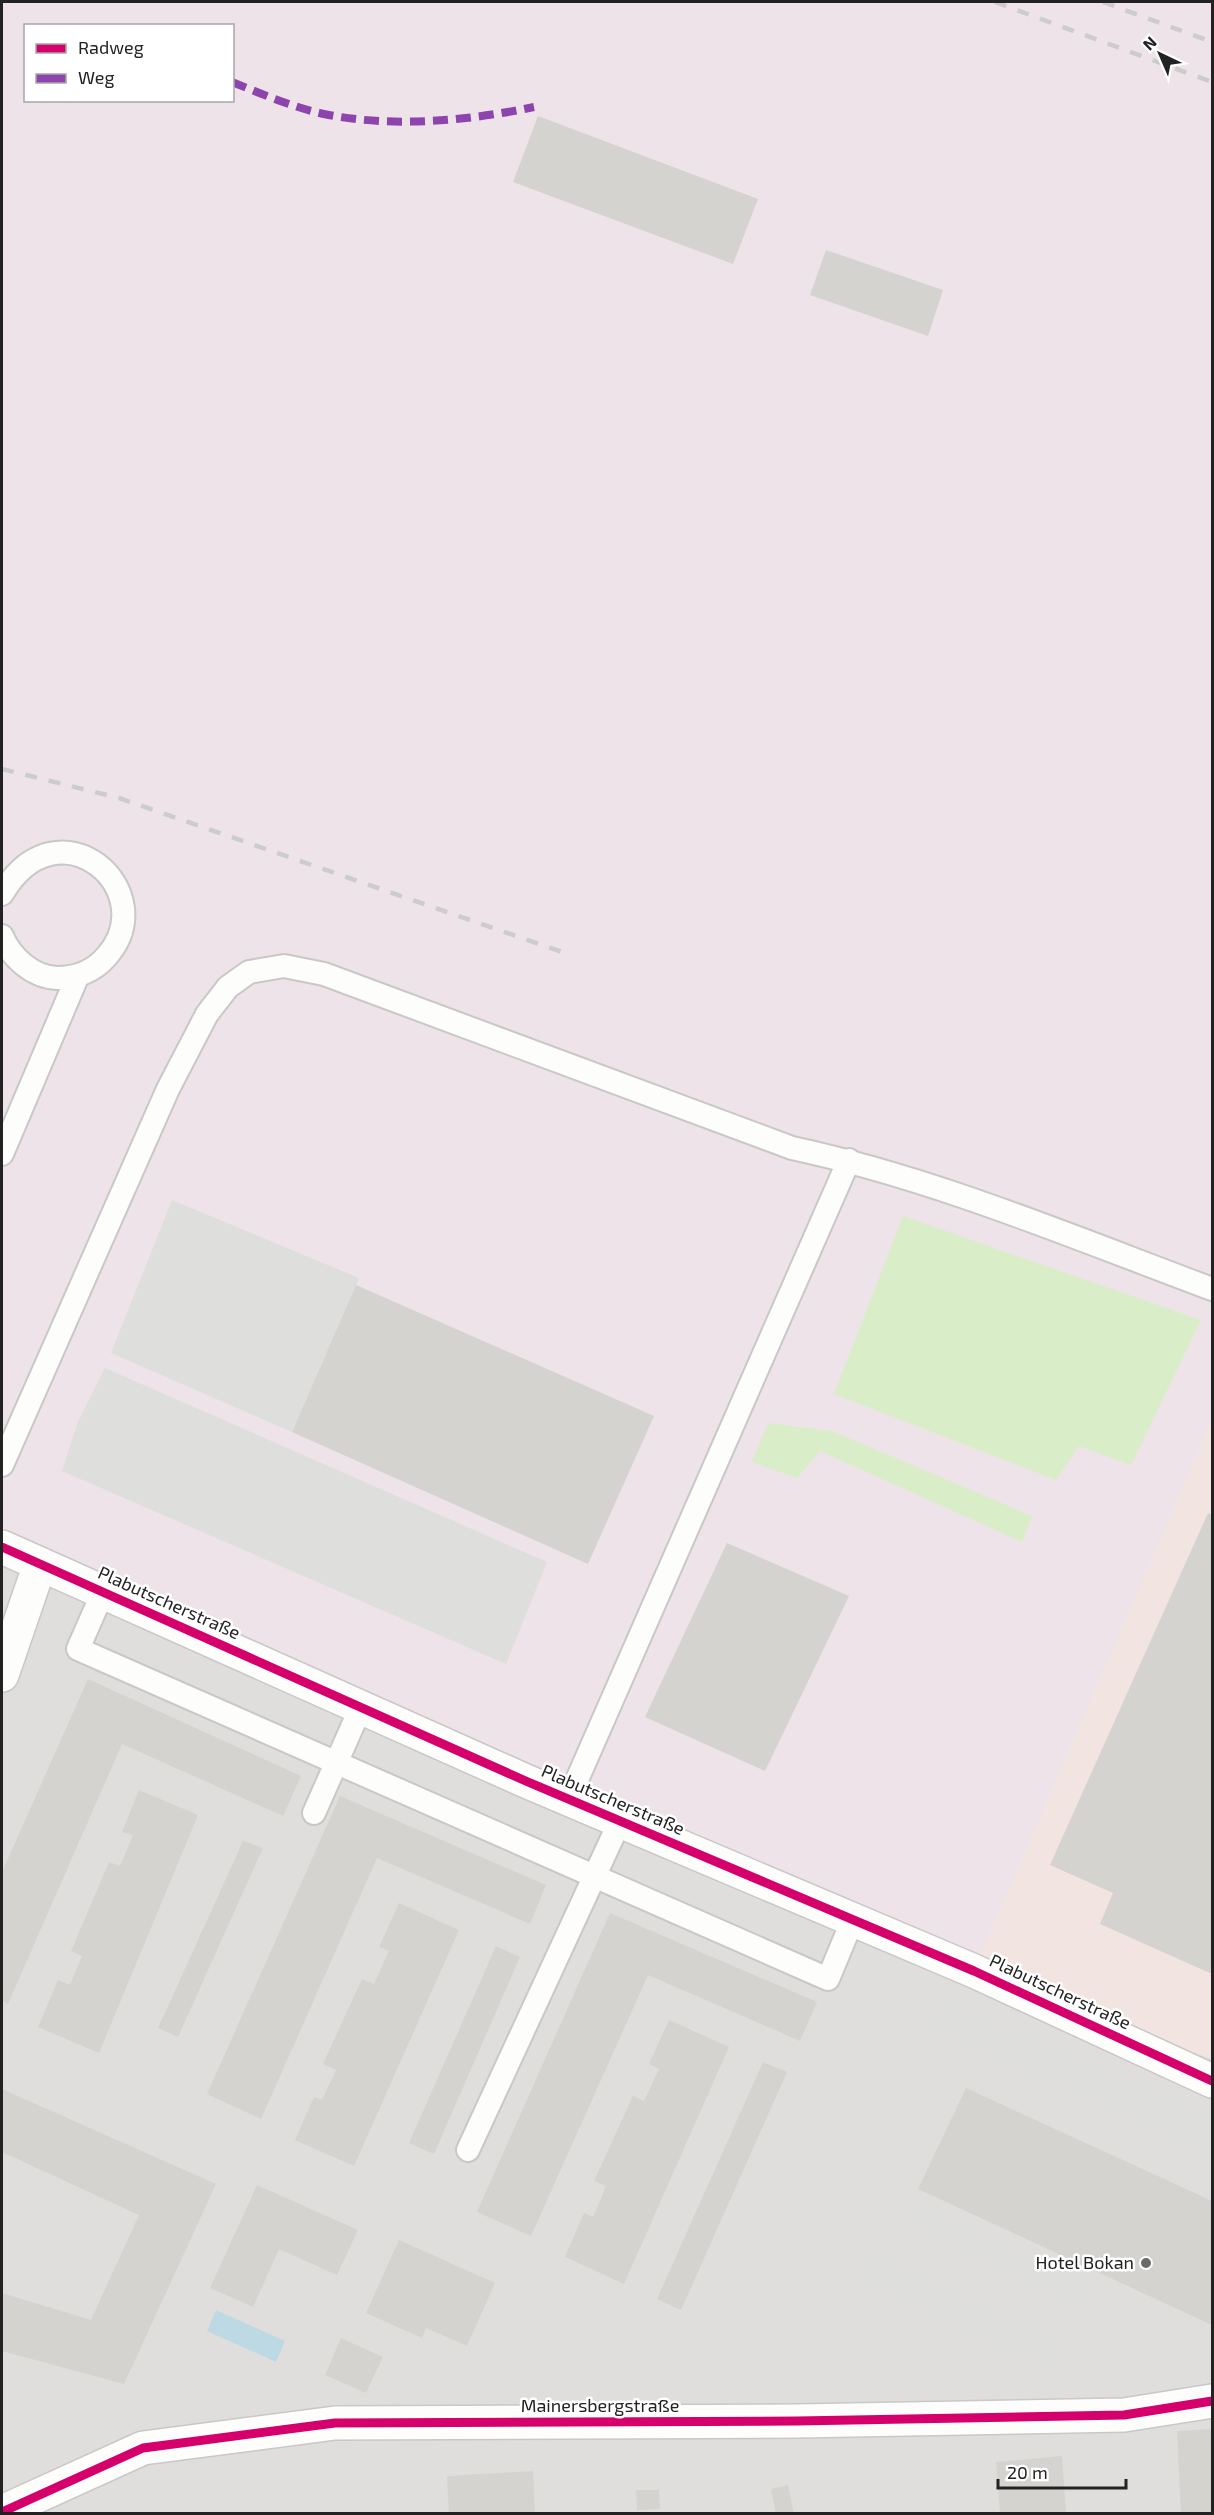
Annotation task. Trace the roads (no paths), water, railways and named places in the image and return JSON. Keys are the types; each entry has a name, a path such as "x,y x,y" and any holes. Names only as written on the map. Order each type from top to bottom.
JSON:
{"street":[{"name":"Plabutscherstraße","path":"2,1547 620,1821 975,1971 1212,2081"},
{"path":"2,1675 40,1564"},
{"name":"Mainersbergstraße","path":"2,2512 143,2448 335,2423 797,2421 1124,2415 1212,2401"}],"lane":[{"path":"2,894 12,876 29,861 51,853 73,854 93,862 110,876 120,895 123,908 122,930 113,950 98,966 78,975 56,978 35,972 3,946"},
{"path":"2,1465 168,1089 207,1014 228,987 249,972 284,966 324,974 792,1148 849,1160 1016,1216 1212,1289"},
{"path":"2,1154 78,975"},
{"path":"569,1798 849,1160"},
{"name":"Plabutscherstraße","path":"104,1592 78,1649 828,1979 853,1919"},
{"path":"314,1813 361,1707"},
{"path":"468,2151 620,1821"}],"water":[{"path":"216,2310 285,2341 276,2362 207,2331"}],"railway":[{"path":"995,2 1212,82"},
{"path":"1103,2 1212,42"},
{"path":"2,769 119,798 562,952"}],"place":[{"name":"Hotel Bokan","path":"1146,2263"}]}
